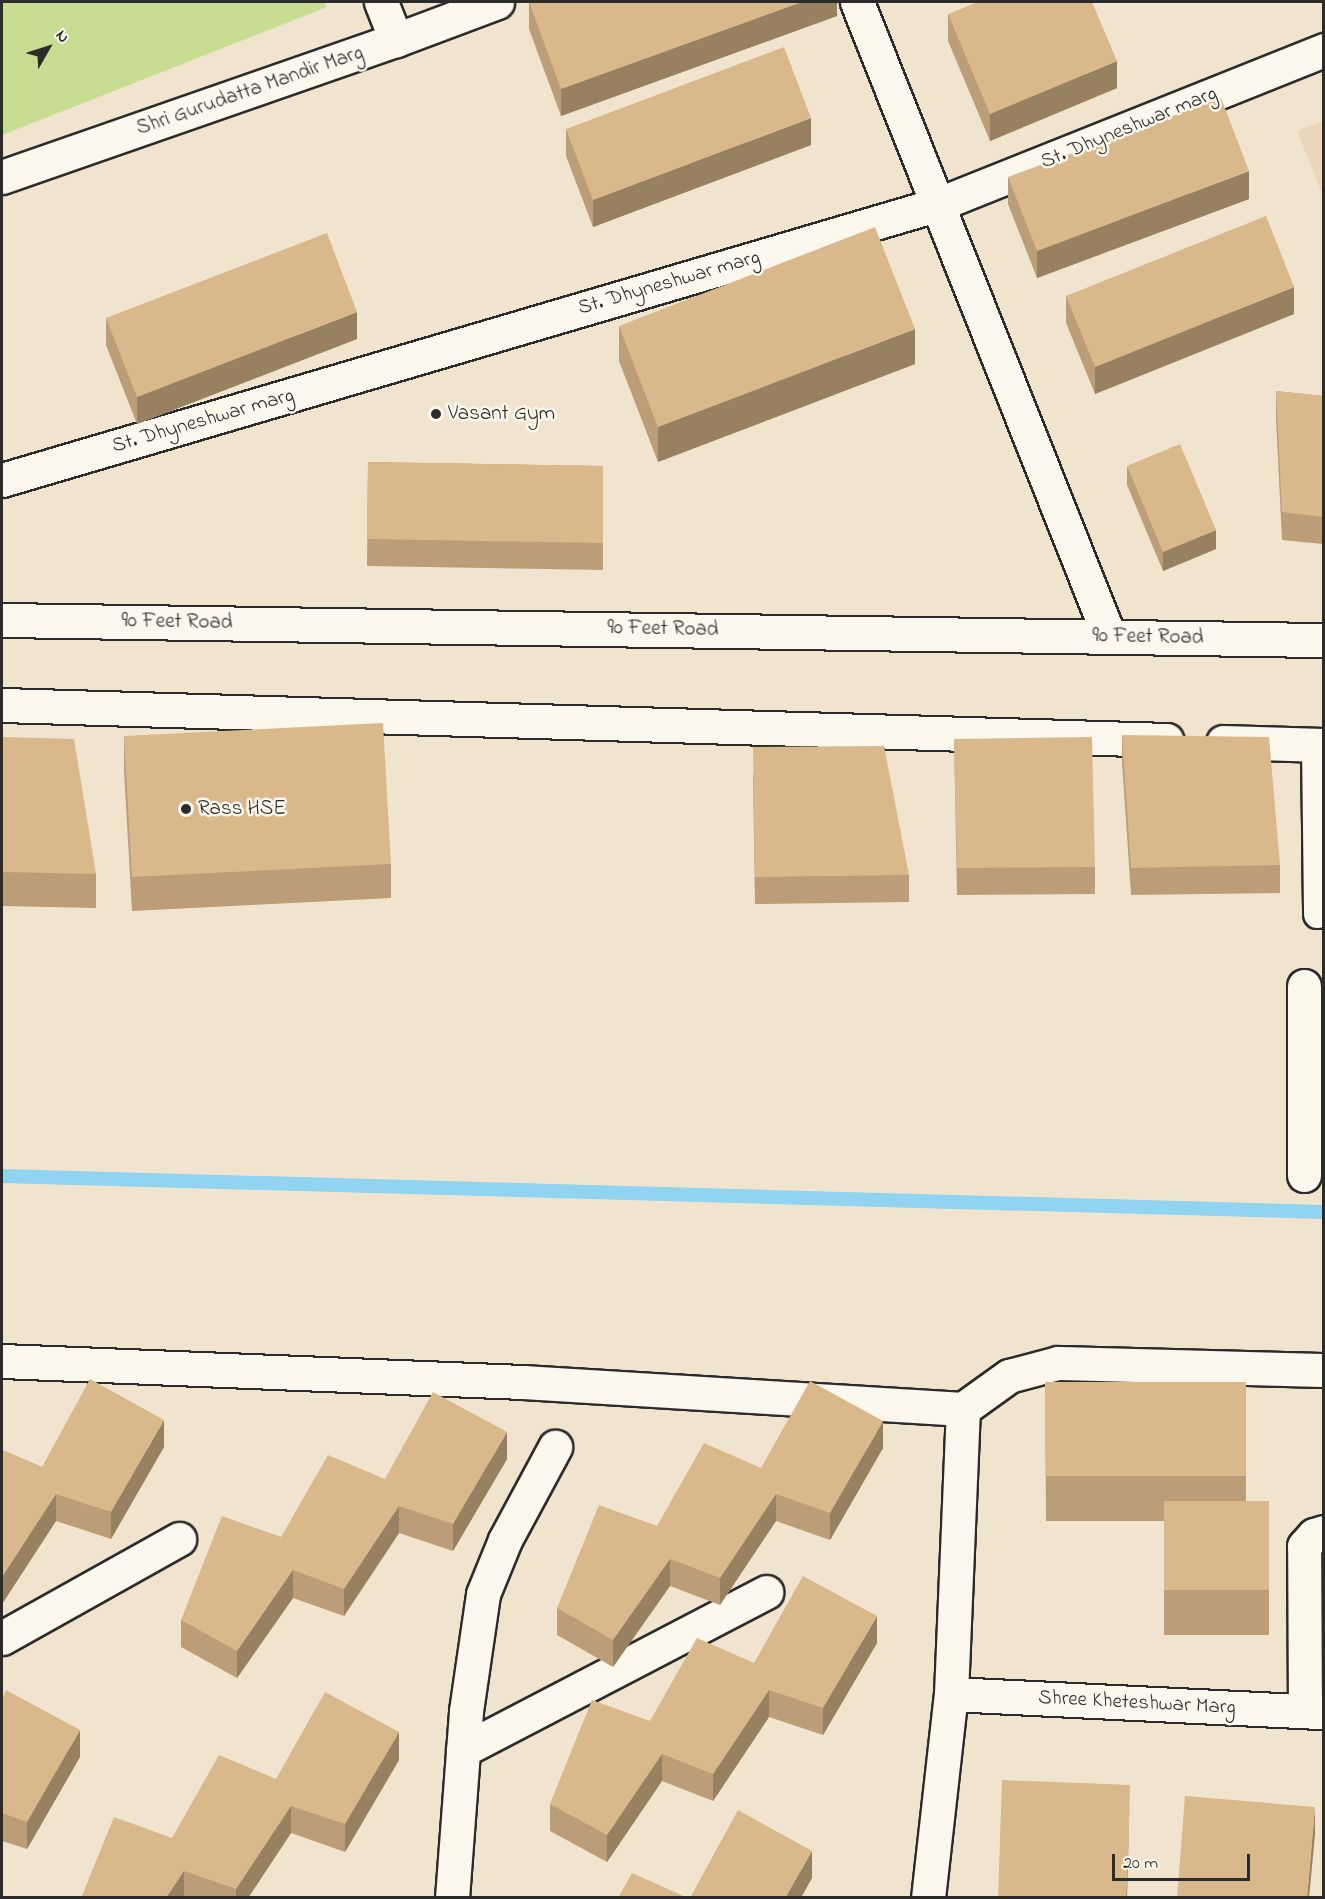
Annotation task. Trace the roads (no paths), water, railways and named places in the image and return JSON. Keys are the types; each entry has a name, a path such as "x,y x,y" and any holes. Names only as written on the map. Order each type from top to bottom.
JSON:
{"street":[{"path":"381,2 396,40"},
{"name":"Shri Gurudatta Mandir Marg","path":"2,177 396,40 496,2"},
{"path":"857,2 1109,636"},
{"name":"St. Dhyneshwar marg","path":"2,480 939,204 1323,50"},
{"name":"90 Feet Road","path":"2,620 1323,640"},
{"path":"2,705 1319,745"},
{"path":"1304,986 1304,1175"},
{"path":"2,1360 523,1382 963,1409 1009,1376 1058,1363 1323,1370"},
{"path":"928,1898 951,1694 963,1409"},
{"path":"452,1898 464,1750 483,1594 505,1540 555,1447"},
{"path":"1314,1711 1314,1656 1304,1546 1314,1535 1323,1532"},
{"path":"2,1638 179,1539"},
{"path":"464,1750 766,1592"},
{"name":"Shree Kheteshwar Marg","path":"951,1694 1314,1711"}],"lane":[{"path":"1317,914 1319,745"}],"waterway":[{"path":"2,1176 1324,1212"}],"place":[{"name":"Vasant Gym","path":"436,414"},
{"name":"Rass HSE","path":"186,809"}]}
